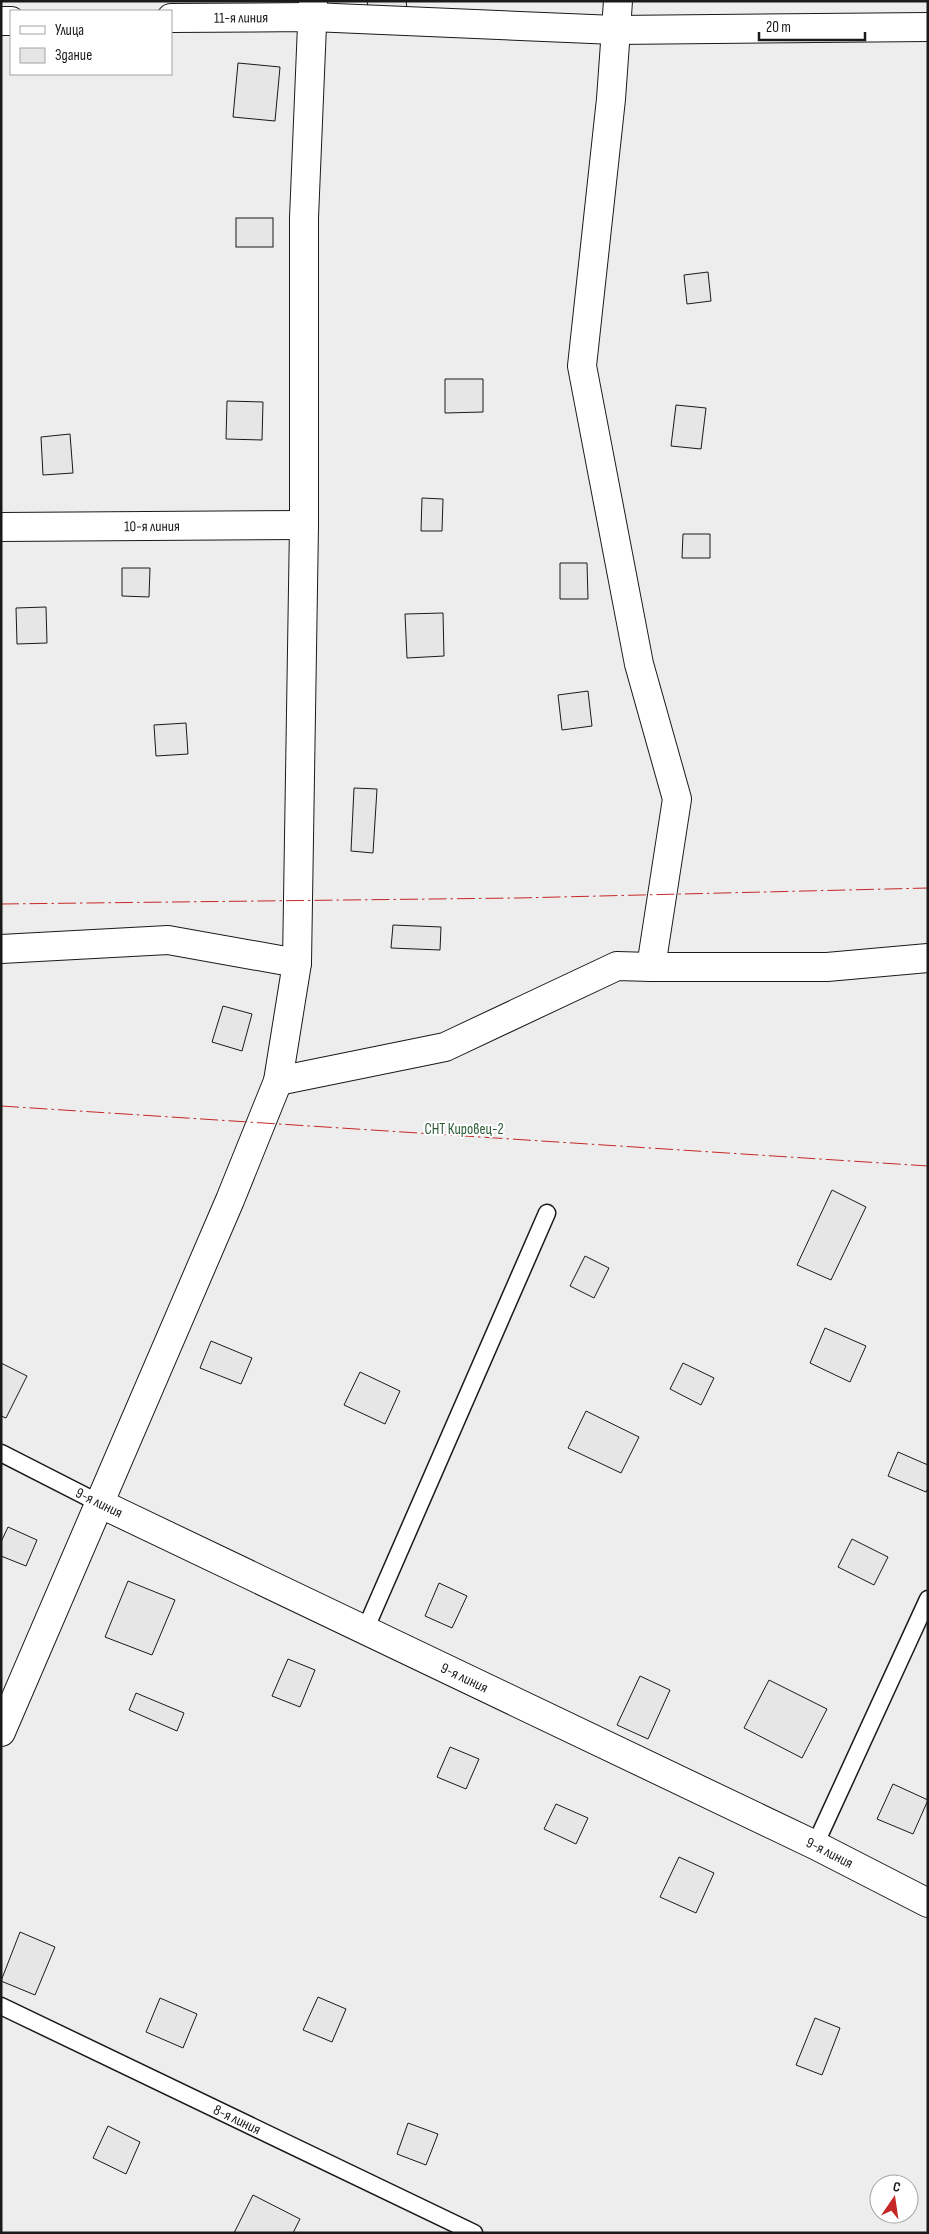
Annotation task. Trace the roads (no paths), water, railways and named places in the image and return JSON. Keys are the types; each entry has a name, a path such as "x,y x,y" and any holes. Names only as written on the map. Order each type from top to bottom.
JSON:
{"street":[{"path":"618,1 611,99 582,366 639,664 677,799 651,967"},
{"path":"1,1732 230,1200 278,1081 297,963 304,525 304,218 312,9"},
{"name":"11-я линия","path":"172,18 312,9 615,30 928,27"},
{"name":"10-я линия","path":"1,528 304,525"},
{"path":"1,949 168,940 297,963"},
{"path":"278,1081 445,1047 617,966 827,967 928,958"},
{"name":"9-я линия","path":"99,1503 815,1845 928,1903"}],"lane":[{"path":"365,1630 546,1214"},
{"name":"9-я линия","path":"1,1453 99,1503"},
{"path":"815,1845 928,1599"},
{"name":"8-я линия","path":"1,2006 474,2233"}],"park label":[{"name":"СНТ Кировец-2","path":"464,1129"}]}
